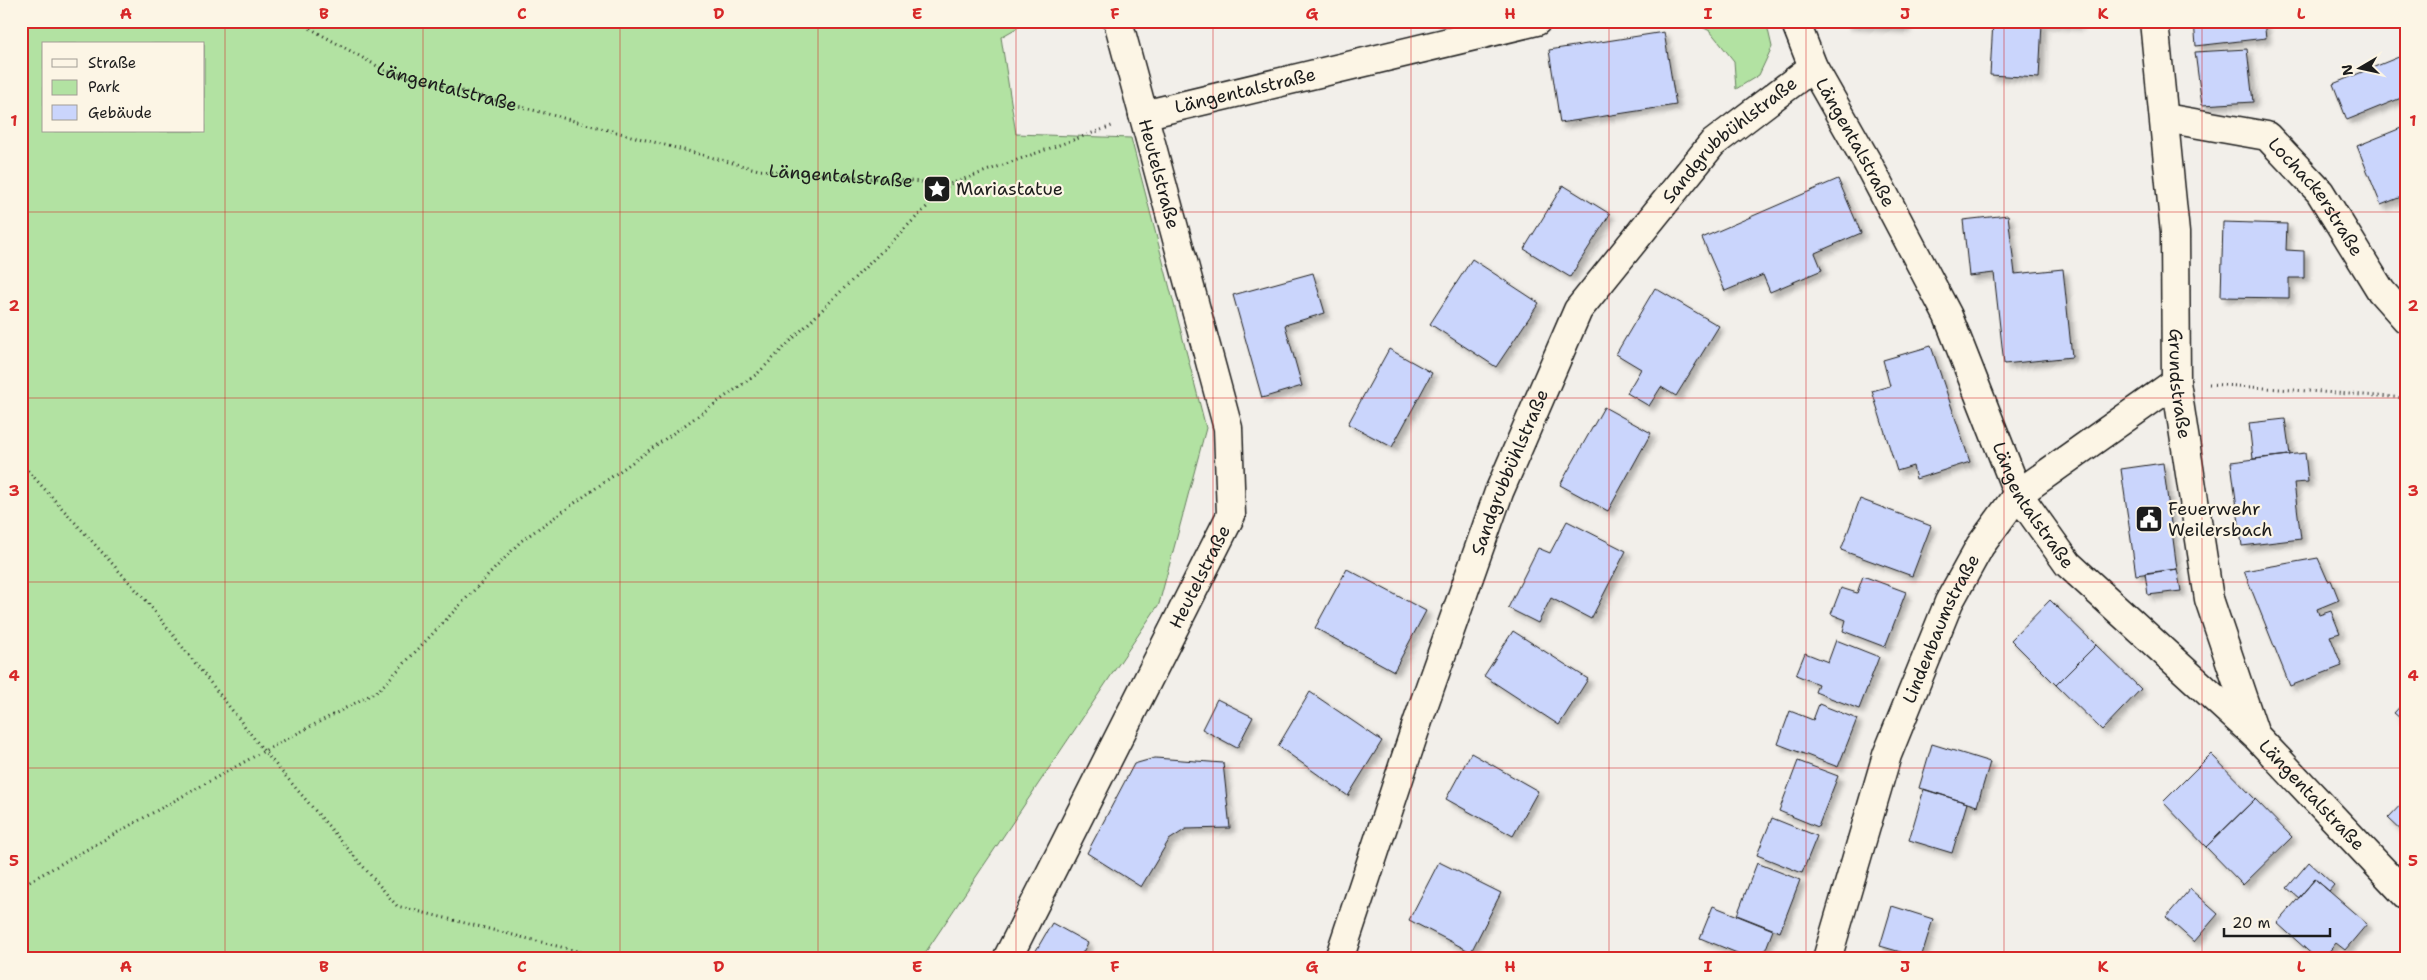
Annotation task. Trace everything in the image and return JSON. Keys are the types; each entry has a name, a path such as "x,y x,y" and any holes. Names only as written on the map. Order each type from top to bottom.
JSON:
{"street":[{"name":"Heutelstraße","path":"1007,959 1231,515 1228,428 1118,21"},
{"name":"Längentalstraße","path":"1143,115 1537,21"},
{"name":"Längentalstraße","path":"1795,21 1814,67 1867,162 1948,316 2018,494 2068,564 2256,736 2406,895"},
{"name":"Grundstraße","path":"2154,21 2175,233 2176,382 2209,599 2256,736"},
{"name":"Sandgrubbühlstraße","path":"1339,959 1418,721 1499,492 1578,310 1712,144 1814,67"},
{"name":"Lochackerstraße","path":"2165,118 2267,136 2320,192 2381,291 2406,318"},
{"name":"Lindenbaumstraße","path":"1827,959 1887,755 1949,602 1980,546 2018,494 2176,382"}],"path":[{"name":"Längentalstraße","path":"297,21 386,71 759,170 950,184 1143,115"},
{"path":"21,886 264,751 378,691 521,542 757,374 950,184"},
{"path":"2205,384 2406,398"},
{"path":"21,463 148,603 264,751 397,906 609,959"}],"green space":[{"path":"21,21 1029,21 1001,37 1016,134 1131,138 1206,428 1159,604 921,959 21,959"},
{"path":"1690,21 1766,21 1772,47 1759,75 1736,89 1734,61 1710,31"}],"building":[{"path":"1846,21 1906,21 1905,28 1846,24"},
{"path":"1993,21 2079,21 2079,25 2042,23 2039,78 1990,75"},
{"path":"2194,21 2264,21 2266,38 2196,46"},
{"path":"1664,32 1676,105 1560,123 1549,50"},
{"path":"2247,49 2253,102 2202,105 2195,52"},
{"path":"2406,54 2406,96 2347,120 2333,84"},
{"path":"2406,126 2406,195 2381,205 2357,146"},
{"path":"1838,179 1861,233 1815,253 1822,270 1770,292 1763,275 1725,291 1702,238"},
{"path":"1563,185 1610,214 1570,277 1524,249"},
{"path":"2008,215 2015,274 2063,269 2072,357 2004,364 1994,273 1969,276 1963,220"},
{"path":"2223,222 2287,224 2286,250 2304,251 2304,278 2289,278 2289,298 2221,297"},
{"path":"1472,259 1539,303 1496,367 1430,324"},
{"path":"1313,273 1325,313 1285,325 1302,386 1262,398 1233,295"},
{"path":"1655,288 1719,326 1676,396 1661,387 1649,406 1627,393 1641,369 1616,354"},
{"path":"1931,346 1970,462 1916,479 1913,466 1897,471 1872,391 1890,386 1883,360"},
{"path":"1389,349 1432,373 1392,447 1348,424"},
{"path":"1604,407 1651,433 1608,511 1560,485"},
{"path":"2285,419 2290,455 2253,459 2249,423"},
{"path":"2305,453 2308,482 2294,483 2301,539 2242,546 2231,462"},
{"name":"Feuerwehr Weilersbach","path":"2163,463 2177,569 2136,575 2121,469"},
{"path":"1860,499 1931,526 1912,576 1841,550"},
{"path":"1567,521 1626,551 1591,619 1551,598 1538,623 1508,608 1538,548 1550,553"},
{"path":"2318,558 2328,581 2331,580 2339,600 2317,609 2319,615 2331,611 2340,633 2330,636 2342,666 2290,686 2244,571"},
{"path":"1347,569 1426,611 1394,671 1315,628"},
{"path":"2177,569 2181,591 2148,595 2145,573"},
{"path":"1863,576 1906,592 1885,647 1843,631 1846,620 1831,614 1841,588 1857,593"},
{"path":"2050,600 2096,645 2056,685 2011,640"},
{"path":"1513,631 1588,679 1559,725 1484,676"},
{"path":"1836,640 1879,657 1859,709 1815,692 1818,684 1796,675 1805,653 1828,662"},
{"path":"2096,645 2141,689 2102,730 2056,685"},
{"path":"1310,692 1382,741 1348,796 1278,746"},
{"path":"1217,699 1253,717 1237,748 1202,729"},
{"path":"2406,700 2406,723 2394,713"},
{"path":"1819,704 1857,719 1838,767 1778,744 1790,711 1813,720"},
{"path":"1932,744 1990,762 1977,806 1919,788"},
{"path":"1471,753 1538,791 1513,836 1446,799"},
{"path":"2211,754 2255,799 2206,847 2163,802"},
{"path":"1155,758 1223,763 1230,828 1186,829 1169,840 1141,887 1087,853 1134,764"},
{"path":"1798,761 1838,776 1818,827 1779,811"},
{"path":"1924,789 1967,803 1952,853 1909,840"},
{"path":"2255,799 2292,837 2243,885 2206,847"},
{"path":"2406,799 2406,835 2388,818"},
{"path":"1772,818 1817,836 1802,873 1757,855"},
{"path":"1439,862 1501,893 1471,952 1409,920"},
{"path":"2309,862 2334,885 2329,891 2315,879 2299,898 2287,888"},
{"path":"1757,863 1800,880 1780,932 1737,915"},
{"path":"2315,879 2367,924 2345,950 2336,943 2323,959 2317,959 2277,923"},
{"path":"2190,889 2218,914 2194,942 2166,917"},
{"path":"1713,906 1773,930 1762,959 1752,959 1700,938"},
{"path":"1892,906 1933,919 1921,958 1880,946"},
{"path":"1052,923 1088,943 1079,959 1043,959 1034,954"}],"place":[{"name":"Mariastatue","path":"937,189"},
{"name":"Feuerwehr Weilersbach","path":"2149,519"}]}
